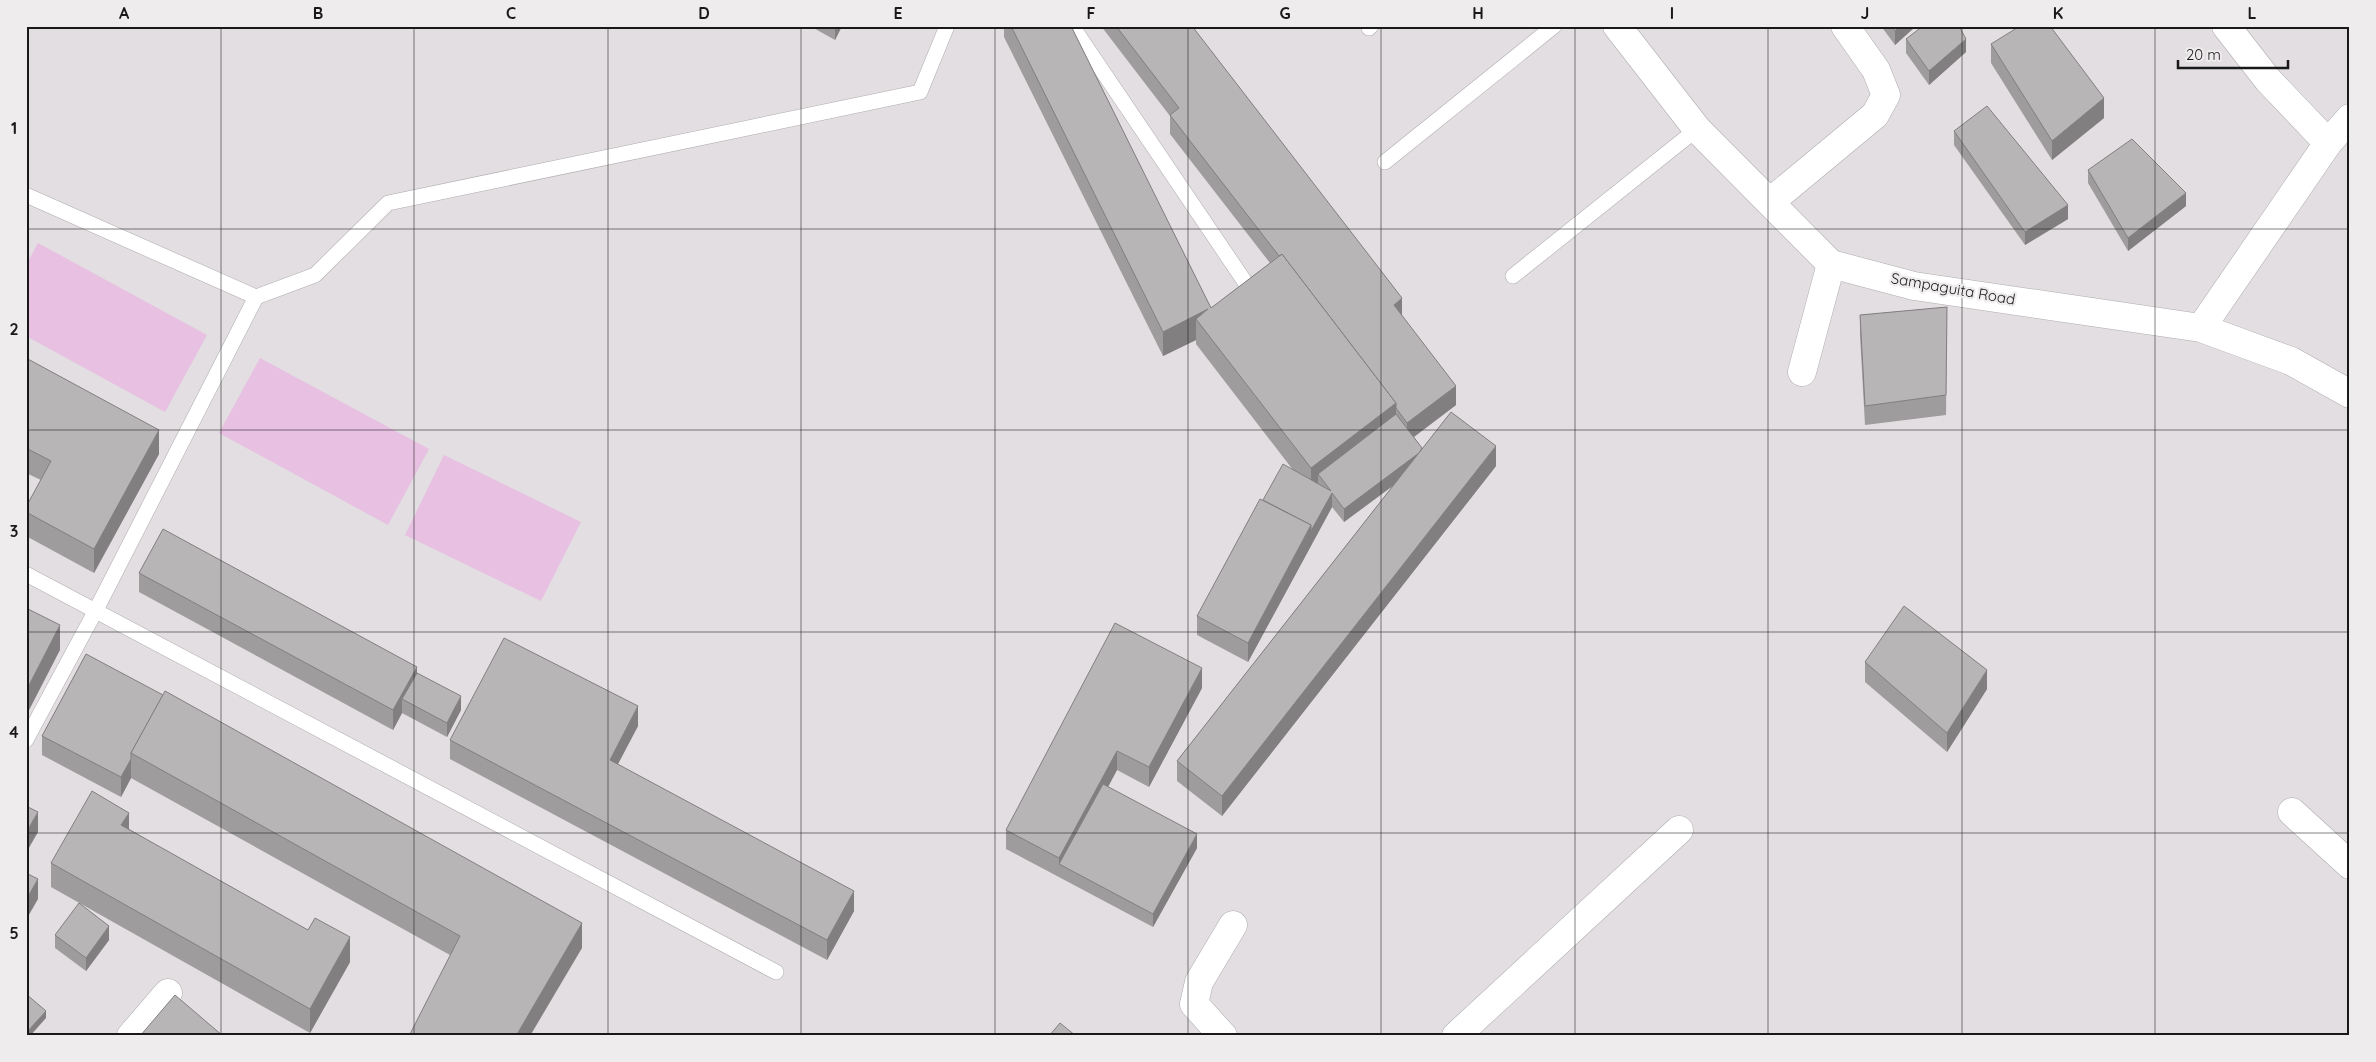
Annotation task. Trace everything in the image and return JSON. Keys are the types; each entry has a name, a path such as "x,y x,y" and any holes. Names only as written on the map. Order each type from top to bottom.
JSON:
{"street":[{"path":"1617,26 1697,129 1831,264 1802,372"},
{"path":"1770,202 1875,115 1886,95 1876,70 1844,26"},
{"path":"2226,26 2268,80 2328,143"},
{"path":"2201,328 2328,143 2350,118"},
{"name":"Sampaguita Road","path":"1831,264 1914,286 2201,328 2291,361 2350,394"},
{"path":"2292,812 2350,865"},
{"path":"1456,1036 1679,830"},
{"path":"1223,1036 1194,1004 1199,982 1233,925"},
{"path":"131,1036 168,993"}],"lane":[{"path":"26,740 96,610 256,297 315,275 388,203 920,92 947,26"},
{"path":"1072,26 1249,288"},
{"path":"1385,162 1554,26"},
{"path":"1513,276 1697,129"},
{"path":"26,195 256,297"},
{"path":"26,574 776,972"}],"shaded area":[{"path":"38,243 207,335 165,412 26,336 26,265"},
{"path":"260,358 429,449 388,525 219,433"},
{"path":"444,455 581,522 541,601 405,535"}],"building":[{"path":"1011,26 1071,26 1211,308 1282,254 1396,403 1311,468 1196,319 1208,309 1163,332"},
{"path":"1116,26 1192,26 1402,298 1394,305 1456,386 1407,423 1396,408 1396,403 1282,254 1279,256 1170,115 1179,108"},
{"path":"1891,26 1901,26 1895,31"},
{"path":"1923,26 1959,26 1966,39 1929,71 1906,39"},
{"path":"2020,26 2050,26 2104,98 2052,141 1991,44"},
{"path":"1987,106 2068,205 2025,232 1954,131"},
{"path":"2132,139 2186,193 2128,238 2088,170"},
{"path":"1947,307 1946,395 1865,406 1860,315"},
{"path":"26,358 159,430 94,549 26,512 26,507 51,461 26,448"},
{"path":"1451,412 1496,446 1222,796 1177,761"},
{"path":"1396,414 1422,448 1419,453 1344,509 1332,493 1311,531 1311,525 1263,500 1283,464 1331,491 1318,474"},
{"path":"1260,499 1311,525 1248,643 1197,616"},
{"path":"163,529 417,667 393,710 139,573"},
{"path":"1904,606 1987,670 1947,733 1865,662"},
{"path":"26,608 60,625 26,691"},
{"path":"1115,623 1202,668 1149,767 1117,751 1059,858 1006,830"},
{"path":"504,638 638,706 610,760 854,891 827,940 450,740"},
{"path":"86,654 163,695 131,753 131,759 121,777 42,736"},
{"path":"417,673 461,696 447,723 402,699"},
{"path":"165,691 582,923 516,1036 409,1036 460,936 131,753"},
{"path":"1103,784 1197,834 1153,914 1059,864"},
{"path":"92,791 129,813 121,825 308,930 315,918 350,937 310,1009 51,863"},
{"path":"26,806 38,812 26,833"},
{"path":"26,873 38,879 26,900"},
{"path":"79,903 109,926 86,958 55,935"},
{"path":"26,994 46,1011 26,1033"},
{"path":"175,995 223,1036 140,1036"},
{"path":"1060,1023 1076,1036 1049,1036"}]}
